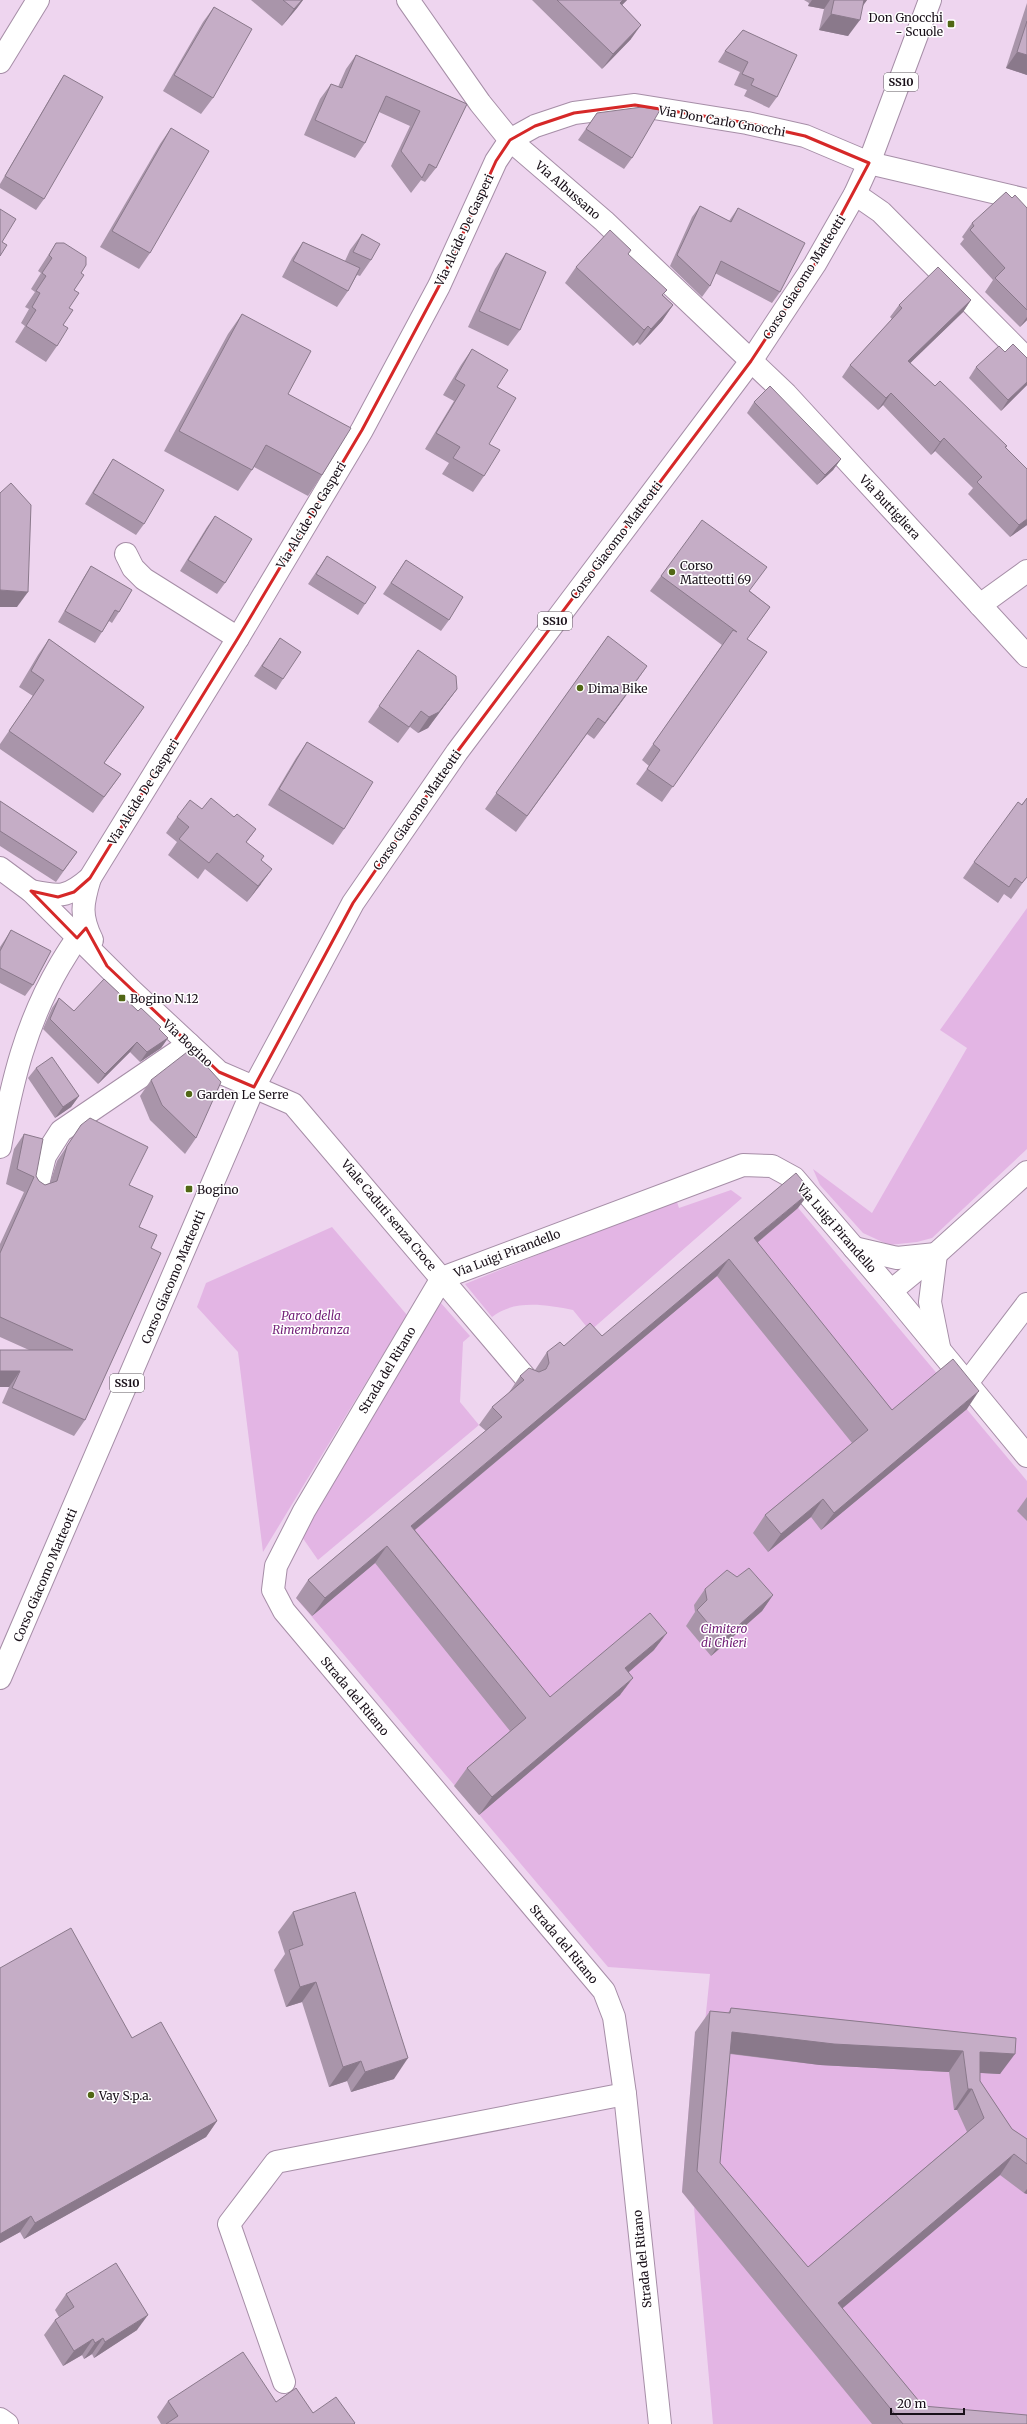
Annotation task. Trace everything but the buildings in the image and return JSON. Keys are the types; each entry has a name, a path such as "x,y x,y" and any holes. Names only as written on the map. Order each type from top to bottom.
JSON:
{"street":[{"path":"0,62 38,0"},
{"name":"Via Albussano","path":"408,0 480,103 510,140 604,221 751,361"},
{"name":"Corso Giacomo Matteotti","path":"0,1678 254,1088 357,897 457,752 751,361 815,264 855,194 869,163 930,0"},
{"name":"Via Don Carlo Gnocchi","path":"510,140 535,126 574,112 634,105 747,123 805,136 869,163 1027,200"},
{"name":"Via Alcide De Gasperi","path":"107,966 82,933 83,903 90,878 238,638 362,430 438,286 496,161 510,140"},
{"path":"855,194 881,212 1027,359"},
{"name":"Via Buttigliera","path":"751,361 786,394 1027,656"},
{"path":"126,554 133,568 144,579 238,638"},
{"path":"980,605 1027,571"},
{"path":"0,868 31,891 82,933 52,979 24,1042 12,1082 0,1147"},
{"name":"Via Alcide De Gasperi","path":"31,891 58,897 74,892 90,878"},
{"name":"Via Bogino","path":"107,966 219,1072 254,1088"},
{"path":"38,1188 45,1156 61,1131 189,1044"},
{"name":"Viale Caduti senza Croce","path":"254,1088 293,1104 525,1377"},
{"name":"Via Luigi Pirandello","path":"442,1278 743,1165 772,1166 794,1178 891,1291 1027,1456"},
{"path":"891,1291 1024,1182"},
{"path":"854,1248 897,1258 936,1254"},
{"path":"936,1254 930,1302 939,1350"},
{"name":"Strada del Ritano","path":"442,1278 304,1512 276,1566 273,1590 284,1611 604,1991 614,2017 625,2094 660,2424"},
{"path":"967,1383 1027,1304"},
{"path":"284,2382 229,2224 276,2162 625,2094"},
{"path":"0,2419 7,2424"}],"highlighted area":[{"path":"635,105 747,123 805,136 869,163 815,264 751,361 457,752 353,903 254,1087 219,1072 107,966 86,928 77,938 31,891 58,897 74,892 90,878 238,638 362,430 439,286 496,161 510,140 535,126 574,113"}],"green space":[{"path":"1027,908 1027,1149 932,1238 917,1242 889,1245 863,1233 820,1185 813,1169 872,1213 967,1048 940,1030"},
{"path":"731,1190 742,1198 590,1331 573,1310 552,1306 520,1306 501,1311 492,1317 465,1284 676,1199 679,1208"},
{"name":"Cimitero di Chieri","path":"784,1191 1027,1481 1027,2424 713,2424 694,2207 682,2192 695,2032 704,2032 710,1974 608,1967 296,1598"},
{"name":"Parco della Rimembranza","path":"332,1227 407,1315 263,1552 238,1352 197,1307 206,1283"},
{"path":"440,1302 470,1336 463,1342 460,1402 479,1425 318,1560 302,1537"}],"place":[{"name":"Don Gnocchi - Scuole","path":"951,24"},
{"name":"Corso Matteotti 69","path":"672,572"},
{"name":"Dima Bike","path":"580,688"},
{"name":"Bogino N.12","path":"122,998"},
{"name":"Garden Le Serre","path":"189,1094"},
{"name":"Bogino","path":"189,1189"},
{"name":"Vay S.p.a.","path":"91,2095"}]}
